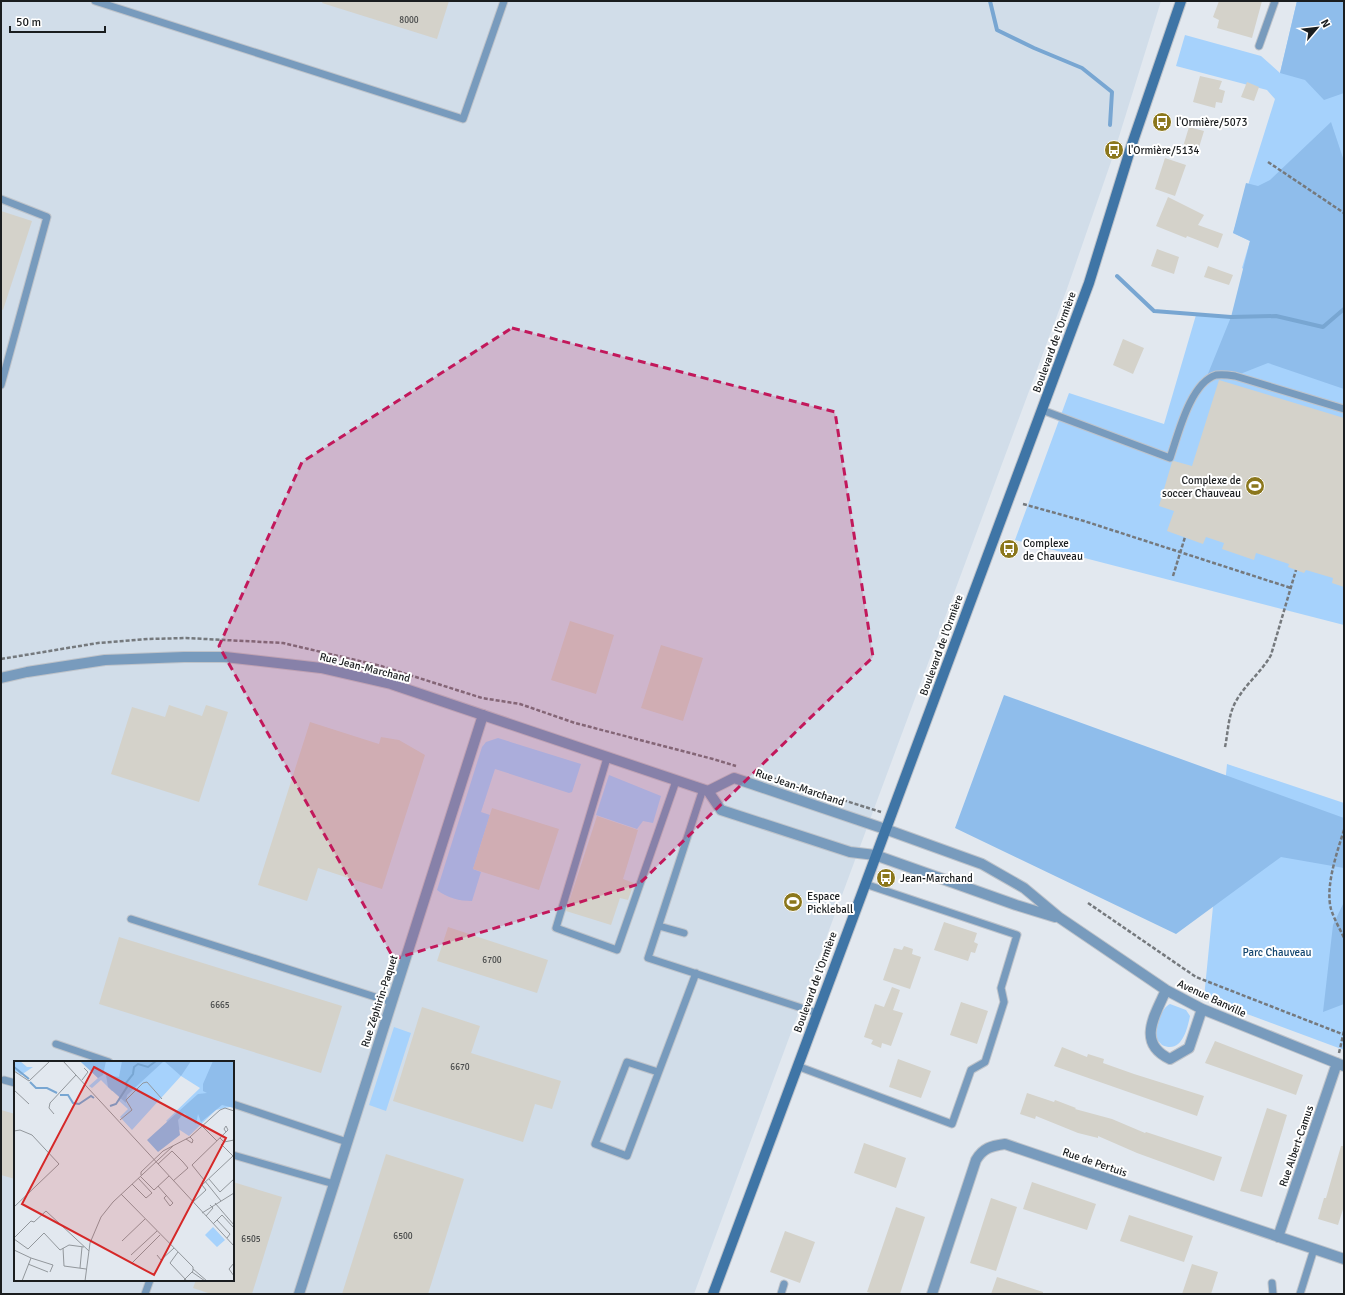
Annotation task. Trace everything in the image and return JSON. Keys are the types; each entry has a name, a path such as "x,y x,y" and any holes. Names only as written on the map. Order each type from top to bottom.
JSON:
{"main road":[{"name":"Boulevard de l'Ormière","path":"713,1294 1089,283 1131,147 1181,1"}],"street":[{"name":"Rue Jean-Marchand","path":"1,678 27,672 105,660 184,656 225,657 321,668 391,684 607,758 706,790 734,778 885,829"},
{"name":"Rue Zéphirin-Paquet","path":"299,1294 483,715"},
{"path":"706,790 721,810 850,852 875,855"},
{"name":"Avenue Banville","path":"885,829 982,864 1024,888 1060,918 1166,990 1202,1009 1341,1065"},
{"name":"Avenue Banville","path":"875,855 1016,905 1060,918"},
{"path":"1166,990 1150,1028 1152,1043 1159,1054 1170,1059 1189,1048 1202,1009"},
{"name":"Rue Albert-Camus","path":"1278,1237 1341,1065"},
{"name":"Rue de Pertuis","path":"932,1294 976,1160 981,1152 992,1146 1005,1144 1344,1258"}],"lane":[{"path":"95,1 463,119 504,1"},
{"path":"1259,46 1275,1"},
{"path":"1,199 47,216 1,385"},
{"path":"1042,410 1170,458 1190,400 1214,376 1222,374 1235,376 1344,409"},
{"path":"607,758 556,928 617,950 676,781"},
{"path":"706,790 648,958 817,1013"},
{"path":"797,1066 952,1124 971,1070 985,1062 1004,1002 1001,988 1017,935 865,884"},
{"path":"131,919 391,1002"},
{"path":"659,926 684,934"},
{"path":"658,1072 627,1062 595,1144 627,1156 696,973"},
{"path":"56,1044 106,1061"},
{"path":"4,1080 14,1083"},
{"path":"234,1104 347,1142"},
{"path":"234,1155 334,1184"},
{"path":"1300,1294 1314,1249"},
{"path":"145,1294 150,1281"},
{"path":"1272,1283 1273,1294"},
{"path":"781,1294 784,1284"}],"path":[{"path":"1268,162 1344,213"},
{"path":"1023,504 1084,521 1291,588"},
{"path":"1172,576 1185,537"},
{"path":"1225,747 1230,715 1235,704 1251,680 1266,664 1271,655 1296,570"},
{"path":"1344,830 1331,877 1330,901 1331,909 1344,938"},
{"path":"1088,903 1196,977 1343,1032 1341,1065"}],"highlighted area":[{"path":"512,328 835,412 873,657 639,884 394,959 219,646 302,462"}],"shaded area":[{"path":"1,1 1161,1 1113,156 1068,286 694,1294 1,1294"},
{"path":"1297,1 1344,1 1344,93 1324,100 1305,80 1280,73"},
{"path":"1331,122 1344,161 1344,389 1268,363 1235,376 1222,374 1203,386 1231,317 1250,241 1233,233 1246,183 1258,186 1270,180"},
{"path":"1004,695 1344,818 1344,868 1281,857 1176,934 955,828"},
{"path":"1344,902 1344,1004 1323,1012 1333,925"}],"green space":[{"path":"1297,1 1344,1 1344,625 1015,540 1069,393 1164,424 1196,315 1322,326 1242,268 1250,241 1233,233 1275,99 1267,90 1176,66 1185,35 1261,56 1280,73"},
{"path":"498,738 581,764 572,792 569,793 495,769 481,812 490,815 473,869 481,872 472,901 454,898 437,890 482,747 486,742"},
{"name":"Parc Chauveau","path":"1227,764 1344,803 1344,1050 1204,998"},
{"path":"609,775 661,796 653,823 643,821 637,829 596,815"},
{"path":"1170,1004 1186,1010 1190,1016 1182,1040 1178,1044 1169,1047 1162,1045 1156,1038 1156,1028 1164,1009"},
{"path":"394,1027 411,1033 386,1111 369,1105"}],"building":[{"path":"323,1 449,1 437,39 322,3"},
{"path":"1219,1 1262,1 1252,38 1217,28 1219,20 1213,17"},
{"path":"1200,76 1222,81 1219,89 1225,91 1222,103 1216,102 1215,108 1193,102"},
{"path":"1247,82 1259,87 1254,101 1241,97"},
{"path":"1189,127 1204,131 1197,154 1182,150"},
{"path":"1165,158 1186,165 1175,196 1155,189"},
{"path":"1168,197 1204,215 1198,225 1223,234 1218,248 1187,236 1186,238 1156,226"},
{"path":"1,211 32,221 3,310 1,309"},
{"path":"1157,249 1179,257 1174,274 1151,266"},
{"path":"1208,266 1233,275 1229,285 1204,277"},
{"path":"1123,339 1144,348 1133,374 1113,365"},
{"name":"Complexe de soccer Chauveau","path":"1219,380 1344,418 1344,587 1332,583 1333,578 1306,570 1304,573 1288,567 1289,564 1256,553 1254,560 1222,549 1224,543 1206,537 1203,544 1167,531 1174,511 1159,506 1172,462 1174,461 1192,466"},
{"path":"570,621 614,635 596,694 551,680"},
{"path":"661,645 703,658 683,721 641,708"},
{"path":"169,705 202,716 206,705 228,712 199,802 111,774 132,707 165,717"},
{"path":"310,722 379,744 381,737 399,740 425,755 382,889 318,868 307,901 258,885"},
{"path":"492,808 559,829 539,890 473,869"},
{"path":"597,816 638,830 623,879 634,883 628,900 620,898 611,925 566,911"},
{"path":"944,922 977,933 974,942 978,944 975,953 971,952 968,961 934,950"},
{"path":"448,927 548,960 537,993 437,961"},
{"path":"119,937 342,1006 321,1073 99,1004"},
{"path":"904,946 913,949 912,954 921,957 910,989 883,980 894,948 902,950"},
{"path":"892,987 900,990 893,1010 903,1013 891,1046 882,1043 881,1048 871,1044 873,1040 864,1037 875,1004 884,1007"},
{"path":"961,1002 988,1011 977,1044 950,1035"},
{"path":"422,1007 480,1026 471,1053 561,1081 552,1109 535,1104 523,1142 393,1101"},
{"path":"1215,1041 1303,1075 1296,1095 1205,1063"},
{"path":"1062,1047 1087,1057 1088,1054 1104,1059 1103,1063 1204,1096 1197,1116 1054,1066"},
{"path":"898,1059 931,1071 921,1098 889,1087"},
{"path":"1027,1093 1054,1102 1055,1100 1076,1108 1075,1109 1112,1119 1145,1133 1146,1132 1222,1157 1214,1181 1137,1153 1098,1136 1098,1138 1078,1133 1036,1116 1035,1119 1020,1114"},
{"path":"1267,1108 1287,1115 1262,1197 1240,1191"},
{"path":"1,1110 14,1114 14,1179 1,1175"},
{"path":"864,1143 906,1158 896,1188 854,1173"},
{"path":"1341,1146 1344,1146 1344,1206 1338,1225 1318,1219 1324,1198 1326,1198"},
{"path":"386,1154 464,1179 428,1294 342,1294"},
{"path":"234,1182 282,1197 252,1294 211,1294 193,1288 196,1281 234,1281"},
{"path":"1032,1182 1096,1204 1087,1230 1023,1209"},
{"path":"991,1198 1017,1207 996,1271 970,1263"},
{"path":"896,1207 925,1217 900,1294 874,1294 867,1292"},
{"path":"1129,1215 1193,1236 1184,1262 1120,1241"},
{"path":"785,1231 815,1242 800,1283 770,1272"},
{"path":"1192,1264 1218,1272 1211,1294 1182,1294"},
{"path":"997,1277 1043,1292 1043,1294 991,1294"}],"waterway":[{"path":"990,1 997,30 1034,48 1082,68 1112,92 1110,125"},
{"path":"1117,276 1154,311 1231,317 1276,316 1323,327 1344,309"}],"place":[{"name":"l'Ormière/5073","path":"1162,122"},
{"name":"l'Ormière/5134","path":"1114,150"},
{"name":"Complexe de soccer Chauveau","path":"1255,486"},
{"name":"Complexe de Chauveau","path":"1009,549"},
{"name":"Jean-Marchand","path":"886,878"},
{"name":"Espace Pickleball","path":"793,902"}]}
